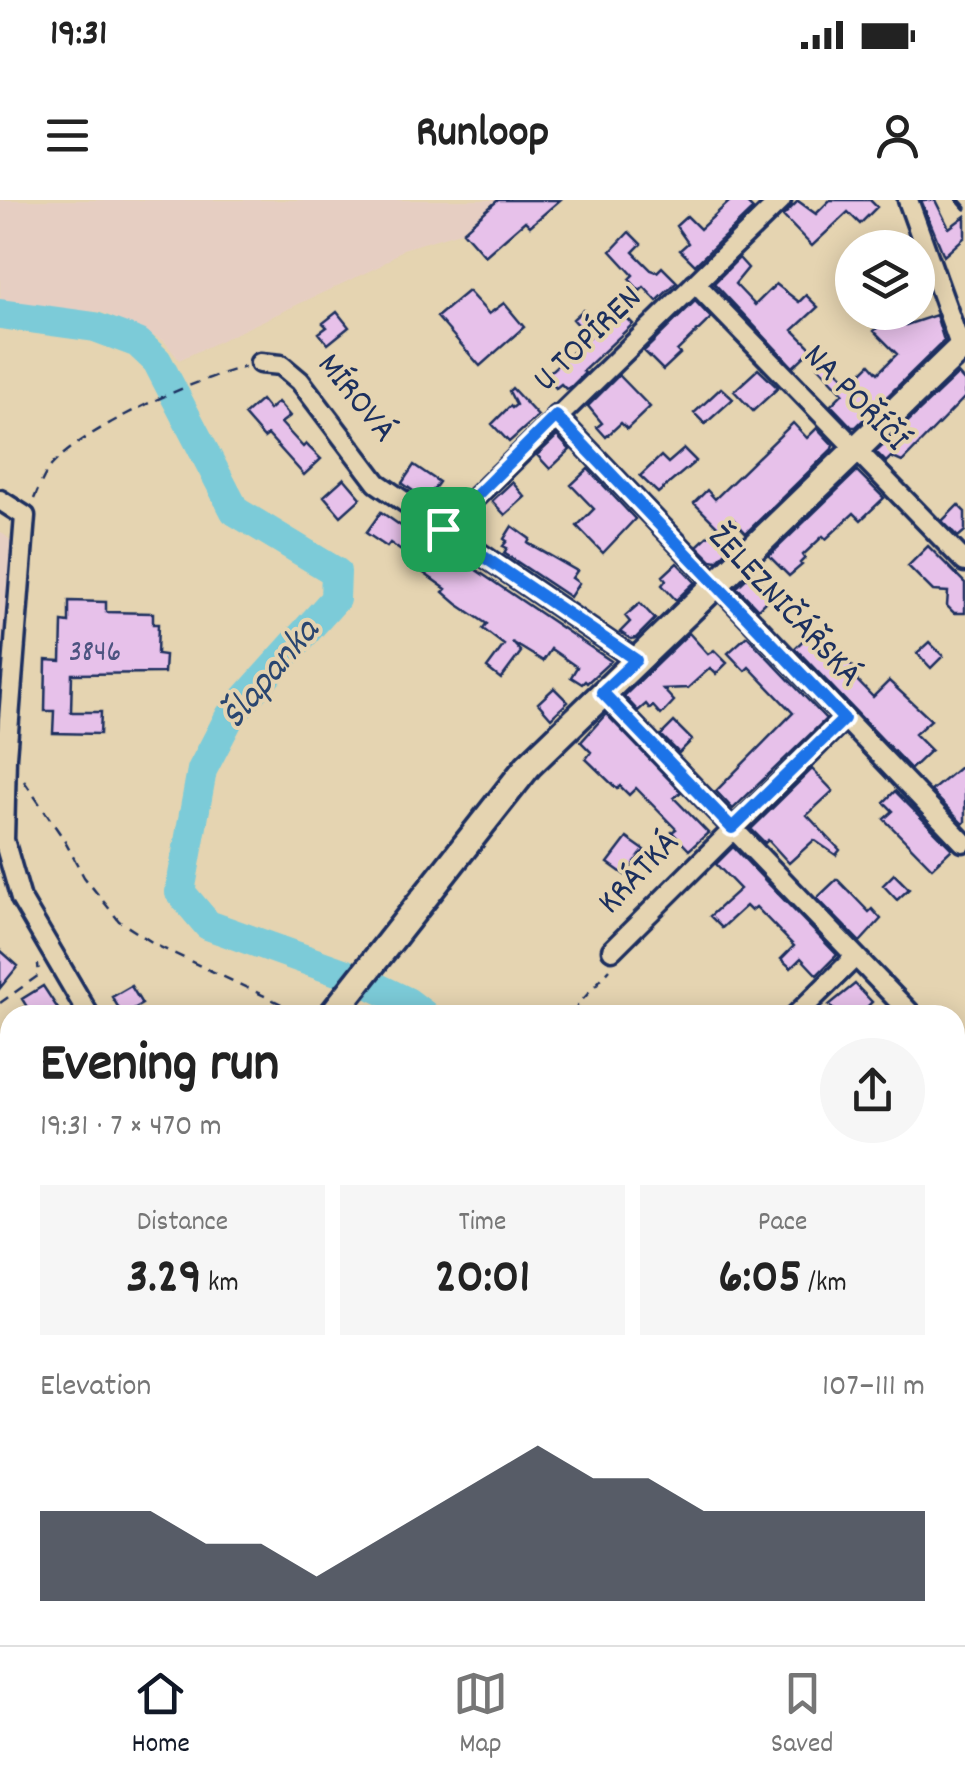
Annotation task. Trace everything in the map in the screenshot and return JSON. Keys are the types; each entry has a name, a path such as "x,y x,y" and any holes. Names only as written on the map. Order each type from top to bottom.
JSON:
{"street":[{"name":"U TOPÍREN","path":"443,529 782,200"},
{"path":"340,1005 528,766 963,346 908,200"},
{"name":"NA POŘÍČÍ","path":"695,282 965,562"},
{"name":"MÍROVÁ","path":"260,363 282,364 300,381 377,483 636,660"},
{"name":"ŽELEZNIČÁŘSKÁ","path":"556,416 963,842"},
{"path":"0,500 25,516 3,814 9,864 20,900 83,1005"},
{"path":"602,692 902,1005"},
{"name":"KRÁTKÁ","path":"612,950 844,719"},
{"path":"806,1005 855,957"}],"path":[{"path":"25,516 50,467 86,436 208,376 260,363"},
{"path":"6,757 63,838 84,877 119,921 158,946 284,1005"},
{"path":"0,1004 38,975 36,950 43,939"},
{"path":"578,1005 610,969 612,950"}],"shaded area":[{"path":"0,200 498,200 463,231 403,249 380,266 179,360 164,341 101,312 0,307"},
{"path":"0,531 18,547 0,719"}],"building":[{"path":"498,200 560,200 530,226 525,221 485,256 463,231"},
{"path":"731,200 744,200 753,209 695,265 680,250 688,243 676,226 687,216 700,229"},
{"path":"830,200 870,200 877,207 860,224 848,212 812,246 783,216 798,201 816,214"},
{"path":"921,200 935,200 949,228 965,216 965,237 944,256"},
{"path":"629,232 641,244 633,252 651,270 657,272 662,267 677,282 657,301 644,287 640,291 629,279 633,275 611,251"},
{"path":"739,258 748,268 735,284 755,305 776,284 799,302 806,295 818,307 793,330 812,349 793,367 714,283"},
{"path":"468,291 489,314 504,303 524,327 480,366 437,317"},
{"path":"695,301 711,318 663,370 644,351"},
{"path":"614,305 633,324 571,387 566,389 561,384 556,388 545,376 589,337 573,319 583,310 596,323"},
{"path":"337,312 349,327 328,344 319,333 327,327 323,323"},
{"path":"936,315 944,341 852,427 831,405 843,393 817,365 824,358 851,383 870,364 878,373 897,354 874,331 935,330"},
{"path":"758,369 778,388 753,411 734,391"},
{"path":"958,374 965,382 965,397 902,462 891,457 886,462 876,452"},
{"path":"619,375 650,407 627,429 621,423 606,437 597,427 602,423 588,406"},
{"path":"512,388 538,416 509,442 492,424 516,405 509,391"},
{"path":"721,388 733,399 705,424 694,413"},
{"path":"261,400 269,410 278,402 290,416 281,423 303,447 306,444 321,459 304,475 244,415"},
{"path":"793,423 807,438 817,428 833,445 832,449 746,533 733,519 721,530 694,503 707,490 715,499"},
{"path":"557,436 570,450 550,469 537,455"},
{"path":"684,449 696,461 658,493 640,476 661,456 668,463"},
{"path":"414,465 439,482 426,500 402,483"},
{"path":"588,469 635,519 603,553 577,526 594,509 571,485"},
{"path":"857,471 884,498 861,520 854,513 826,539 823,536 789,576 769,556"},
{"path":"344,478 361,498 341,516 324,496"},
{"path":"512,482 525,497 505,515 492,501"},
{"path":"958,505 965,512 965,531 958,537 942,521"},
{"path":"381,512 411,533 414,528 611,661 582,684 571,677 577,667 551,649 543,661 512,642 521,652 501,679 487,668 504,645 483,629 487,624 411,564 414,560 390,543 387,547 366,533"},
{"path":"512,526 530,539 528,543 577,571 572,578 579,583 570,597 504,553 504,539"},
{"path":"713,531 729,549 717,561 697,546"},
{"path":"928,546 965,583 965,613 954,613 947,606 948,592 933,591 908,566"},
{"path":"677,563 695,582 676,600 662,585 666,580 663,576"},
{"path":"752,573 772,595 758,609 737,587"},
{"path":"69,601 106,602 106,612 153,613 153,624 158,624 157,654 165,655 164,673 72,674 71,712 101,712 100,734 53,733 54,711 45,711 46,660 61,661 62,622 69,623"},
{"path":"640,603 655,619 631,639 620,632 630,622 625,616"},
{"path":"814,630 819,636 822,633 857,671 852,675 873,697 889,681 931,720 915,734 931,750 911,769 795,648"},
{"path":"689,633 708,654 714,650 727,663 716,674 710,668 688,688 663,689 674,701 661,715 646,704 638,711 624,696"},
{"path":"747,636 826,719 733,809 716,791 793,713 749,667 745,671 728,653"},
{"path":"929,642 943,656 931,668 917,653"},
{"path":"554,688 568,702 551,718 538,703"},
{"path":"606,714 681,792 674,798 708,833 689,850 672,832 676,829 636,788 629,795 620,786 617,789 586,759 591,752 581,742"},
{"path":"674,722 692,740 679,753 661,735"},
{"path":"965,763 965,822 963,824 931,791"},
{"path":"812,769 833,791 807,815 840,850 836,855 814,840 789,863 768,840 765,843 751,829"},
{"path":"895,791 952,849 932,868 884,819 893,811 884,802"},
{"path":"627,838 644,850 625,875 608,863"},
{"path":"733,847 837,955 817,975 801,958 791,968 781,959 794,946 756,907 751,911 746,906 722,928 710,916 740,889 716,864"},
{"path":"894,874 909,889 897,900 883,885"},
{"path":"837,879 881,919 860,942 817,898"},
{"path":"0,950 18,966 0,988"},
{"path":"855,984 872,1002 869,1005 829,1005"},
{"path":"43,986 55,1005 26,1005 22,999"},
{"path":"131,986 142,1004 117,1005 112,997"}],"waterway":[{"name":"Šlapanka","path":"0,314 95,327 138,343 157,361 235,511 336,572 335,599 230,716 202,770 180,892 208,925 357,978 411,1005"}],"railway":[{"path":"958,200 965,208"}],"route":[{"path":"556,416 844,719 732,828 602,692 636,660 443,529 556,416"}]}
